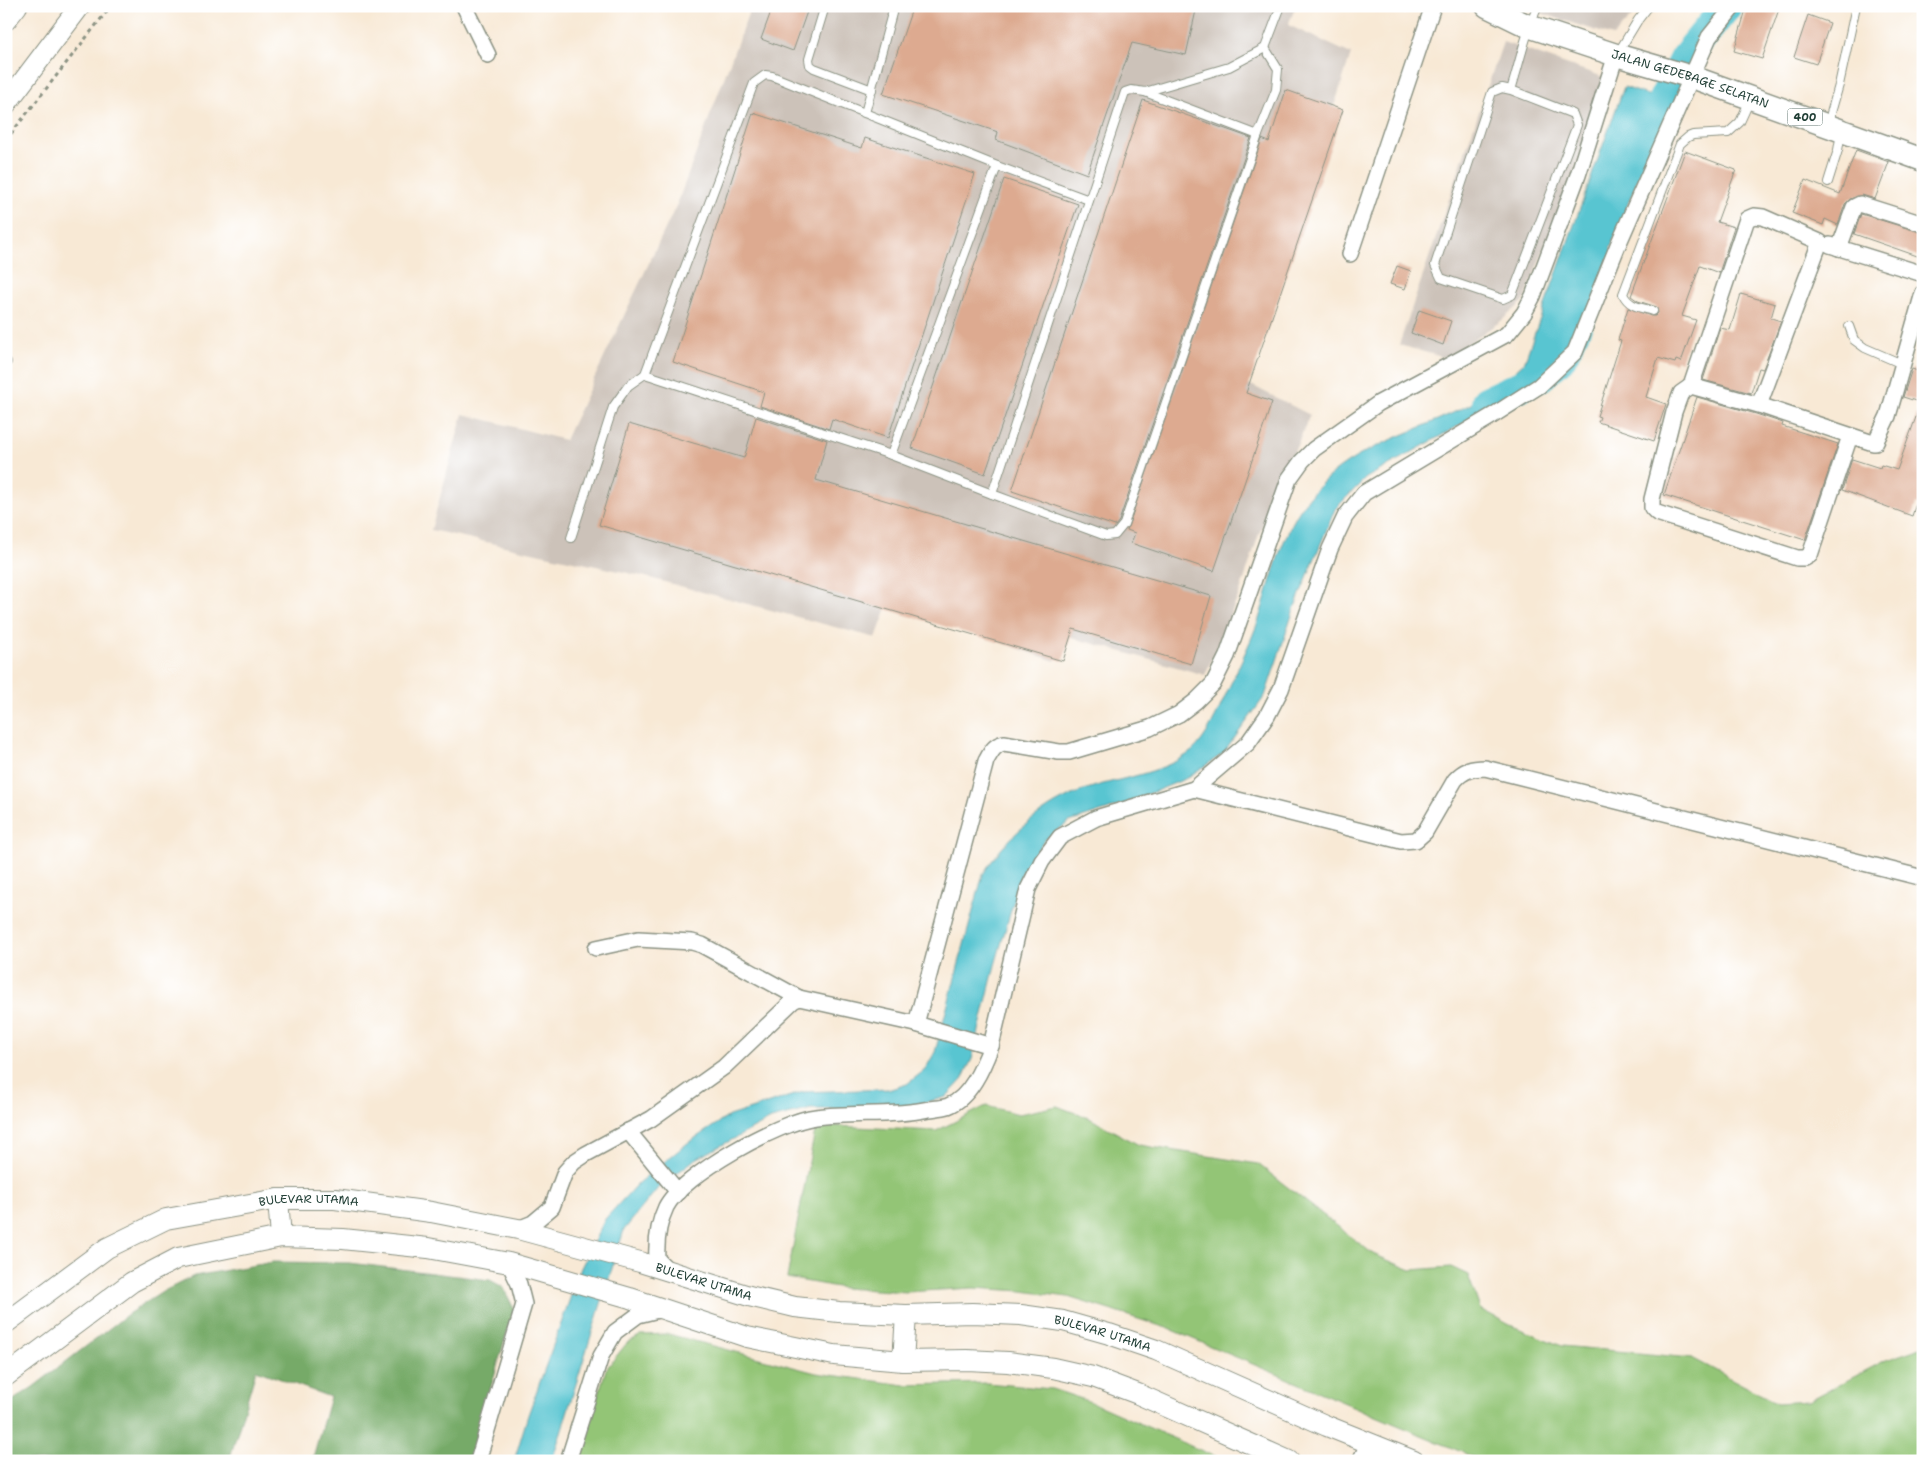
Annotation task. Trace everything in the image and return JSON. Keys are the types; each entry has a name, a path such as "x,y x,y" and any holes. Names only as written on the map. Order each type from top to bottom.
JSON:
{"main road":[{"path":"6,20 16,6"},
{"path":"6,104 80,6"},
{"name":"JALAN GEDEBAGE SELATAN","path":"1487,6 1528,26 1624,58 1689,76 1923,160"},
{"path":"278,1199 281,1237"},
{"name":"BULEVAR UTAMA","path":"6,1323 107,1248 166,1219 278,1199 335,1199 431,1212 518,1229 640,1262 749,1296 795,1307 839,1312 906,1315 972,1313 1022,1315 1063,1321 1156,1350 1327,1426 1414,1461"},
{"path":"6,1376 132,1282 178,1258 281,1237 343,1239 428,1248 509,1262 630,1298 715,1328 757,1340 834,1355 903,1361 967,1360 1008,1362 1053,1368 1093,1378 1138,1394 1289,1461"},
{"path":"903,1361 906,1315"}],"street":[{"path":"464,6 488,55"},
{"path":"1350,254 1433,6"},
{"path":"672,1273 657,1259 656,1238 674,1187 752,1141 783,1126 815,1117 906,1114 949,1106 970,1089 984,1066 985,1045 1028,889 1042,861 1060,837 1096,818 1194,789 1248,743 1267,716 1281,689 1330,549 1346,517 1364,493 1539,386 1574,352 1689,76 1709,36 1734,6"},
{"path":"916,1024 986,761 993,749 997,744 1004,743 1059,752 1083,749 1157,724 1178,714 1196,701 1213,684 1227,656 1290,479 1302,461 1314,449 1379,403 1507,334 1524,313 1533,296 1624,58"},
{"path":"1839,248 1854,207 1857,204 1923,224"},
{"path":"1850,436 1810,555 1805,558 1797,558 1657,513 1652,508 1652,499 1674,412 1681,394 1691,386 1747,219 1754,216 1763,217 1820,242 1923,274"},
{"path":"1759,404 1820,242"},
{"path":"1691,386 1759,404 1873,443 1878,440 1888,416 1923,293"},
{"path":"1194,789 1401,841 1416,840 1425,832 1455,780 1468,769 1485,768 1923,878"},
{"path":"596,948 638,939 692,942 702,945 796,1000 916,1024 985,1045"},
{"path":"518,1229 534,1223 552,1207 565,1172 574,1162 651,1119 724,1067 796,1000"},
{"path":"628,1131 674,1187"},
{"path":"478,1461 524,1304 519,1284 509,1262"},
{"path":"568,1461 601,1356 616,1332 638,1315 662,1309"},
{"path":"1360,1461 1369,1442"}],"lane":[{"path":"825,6 809,59 810,65 872,90"},
{"path":"865,113 894,6"},
{"path":"1145,92 1229,67 1265,48 1281,6"},
{"path":"1511,90 1524,48 1528,26 1538,6"},
{"path":"1624,58 1638,20 1648,6"},
{"path":"1828,182 1838,150 1837,128 1831,113 1856,6"},
{"path":"645,374 891,455 1106,536 1115,535 1124,524 1258,135 1276,90 1278,68 1265,48"},
{"path":"571,538 613,407 628,386 645,374 754,83 765,75 772,76 997,166 1089,200"},
{"path":"1502,88 1511,90 1573,114 1577,125 1512,295 1503,298 1440,278 1435,265 1492,92 1502,88"},
{"path":"992,494 1125,92 1131,90 1145,92 1258,135"},
{"path":"1652,311 1632,305 1626,301 1623,294 1680,144 1693,135 1728,133 1740,122 1751,98"},
{"path":"891,455 997,166"},
{"path":"1849,326 1854,340 1865,348 1902,364"}],"path":[{"path":"6,140 111,6"}],"shaded area":[{"path":"751,6 1296,6 1288,25 1351,54 1245,382 1310,415 1259,534 1240,592 1205,675 1066,636 1055,661 888,605 876,638 642,576 431,530 463,414 565,440 677,204"},
{"path":"1518,6 1642,6 1613,36"},
{"path":"1503,42 1609,79 1524,301 1501,321 1446,358 1399,345"}],"green space":[{"path":"986,1106 1019,1114 1057,1106 1091,1119 1139,1145 1258,1164 1373,1254 1411,1270 1451,1267 1468,1275 1480,1309 1510,1325 1562,1346 1692,1358 1777,1403 1808,1401 1886,1360 1923,1347 1923,1461 1483,1461 1167,1328 1068,1297 1022,1291 973,1288 907,1292 843,1288 787,1278 816,1125 936,1131"},
{"path":"273,1262 350,1263 490,1280 503,1287 514,1309 469,1461 312,1461 330,1397 256,1370 229,1461 6,1461 6,1405 33,1387 128,1314 164,1291 194,1276"},
{"path":"668,1334 816,1373 905,1385 987,1383 1052,1389 1091,1402 1225,1461 579,1461 606,1369 627,1343 641,1335"}],"water":[{"path":"1624,87 1668,102 1598,280 1552,358 1508,398 1366,478 1335,509 1294,609 1265,696 1223,754 1185,779 1122,805 1069,822 1044,840 1022,873 995,965 972,1059 962,1080 946,1097 912,1106 880,1109 811,1109 771,1119 694,1160 658,1188 624,1230 552,1461 514,1461 528,1415 581,1268 605,1219 638,1183 689,1142 729,1116 803,1092 891,1089 907,1084 925,1070 935,1052 983,874 1005,845 1032,820 1062,800 1096,786 1158,769 1192,751 1207,732 1247,649 1258,622 1278,556 1292,524 1311,495 1325,480 1356,457 1480,399 1501,384 1524,363"}],"building":[{"path":"773,6 809,6 793,51 761,39"},
{"path":"913,6 1197,6 1186,55 1132,43 1087,174 996,140 998,132 883,94"},
{"path":"1747,6 1780,6 1762,59 1734,51"},
{"path":"1808,15 1830,23 1816,64 1794,57"},
{"path":"1286,90 1343,110 1246,393 1272,402 1214,571 1131,543 1135,533 1127,530 1262,139 1269,142"},
{"path":"1143,100 1251,138 1119,521 1115,526 1012,491"},
{"path":"753,113 862,148 865,138 975,174 888,438 832,419 829,429 760,406 764,392 673,362"},
{"path":"1856,150 1889,162 1875,199 1862,195 1850,199 1845,204 1838,225 1825,219 1823,225 1792,213 1805,180 1840,194"},
{"path":"1685,151 1736,170 1717,222 1734,227 1719,273 1700,266 1682,316 1696,320 1681,362 1676,360 1675,363 1658,358 1646,397 1666,404 1654,441 1598,422 1600,417 1597,416 1621,341 1618,340 1628,308 1651,316 1655,316 1658,313 1657,307 1638,301 1631,296"},
{"path":"1004,179 1078,204 985,474 912,448"},
{"path":"1861,214 1923,233 1923,258 1854,234"},
{"path":"1397,266 1411,271 1405,289 1390,284"},
{"path":"1741,294 1775,304 1771,318 1781,321 1763,369 1759,368 1751,393 1703,380 1720,328 1730,330"},
{"path":"1419,310 1451,321 1443,345 1411,333"},
{"path":"1912,369 1923,373 1923,507 1916,504 1912,516 1842,490 1852,459 1880,468 1881,465 1897,470 1922,403 1903,397"},
{"path":"1697,397 1783,423 1782,426 1838,444 1805,540 1664,495"},
{"path":"756,417 827,440 816,480 1211,596 1191,664 1073,629 1063,661 599,525 629,424 744,458"}],"waterway":[{"path":"1644,138 1684,59 1726,7"},
{"path":"1487,401 1541,376 1561,358 1575,330 1600,260"}]}
